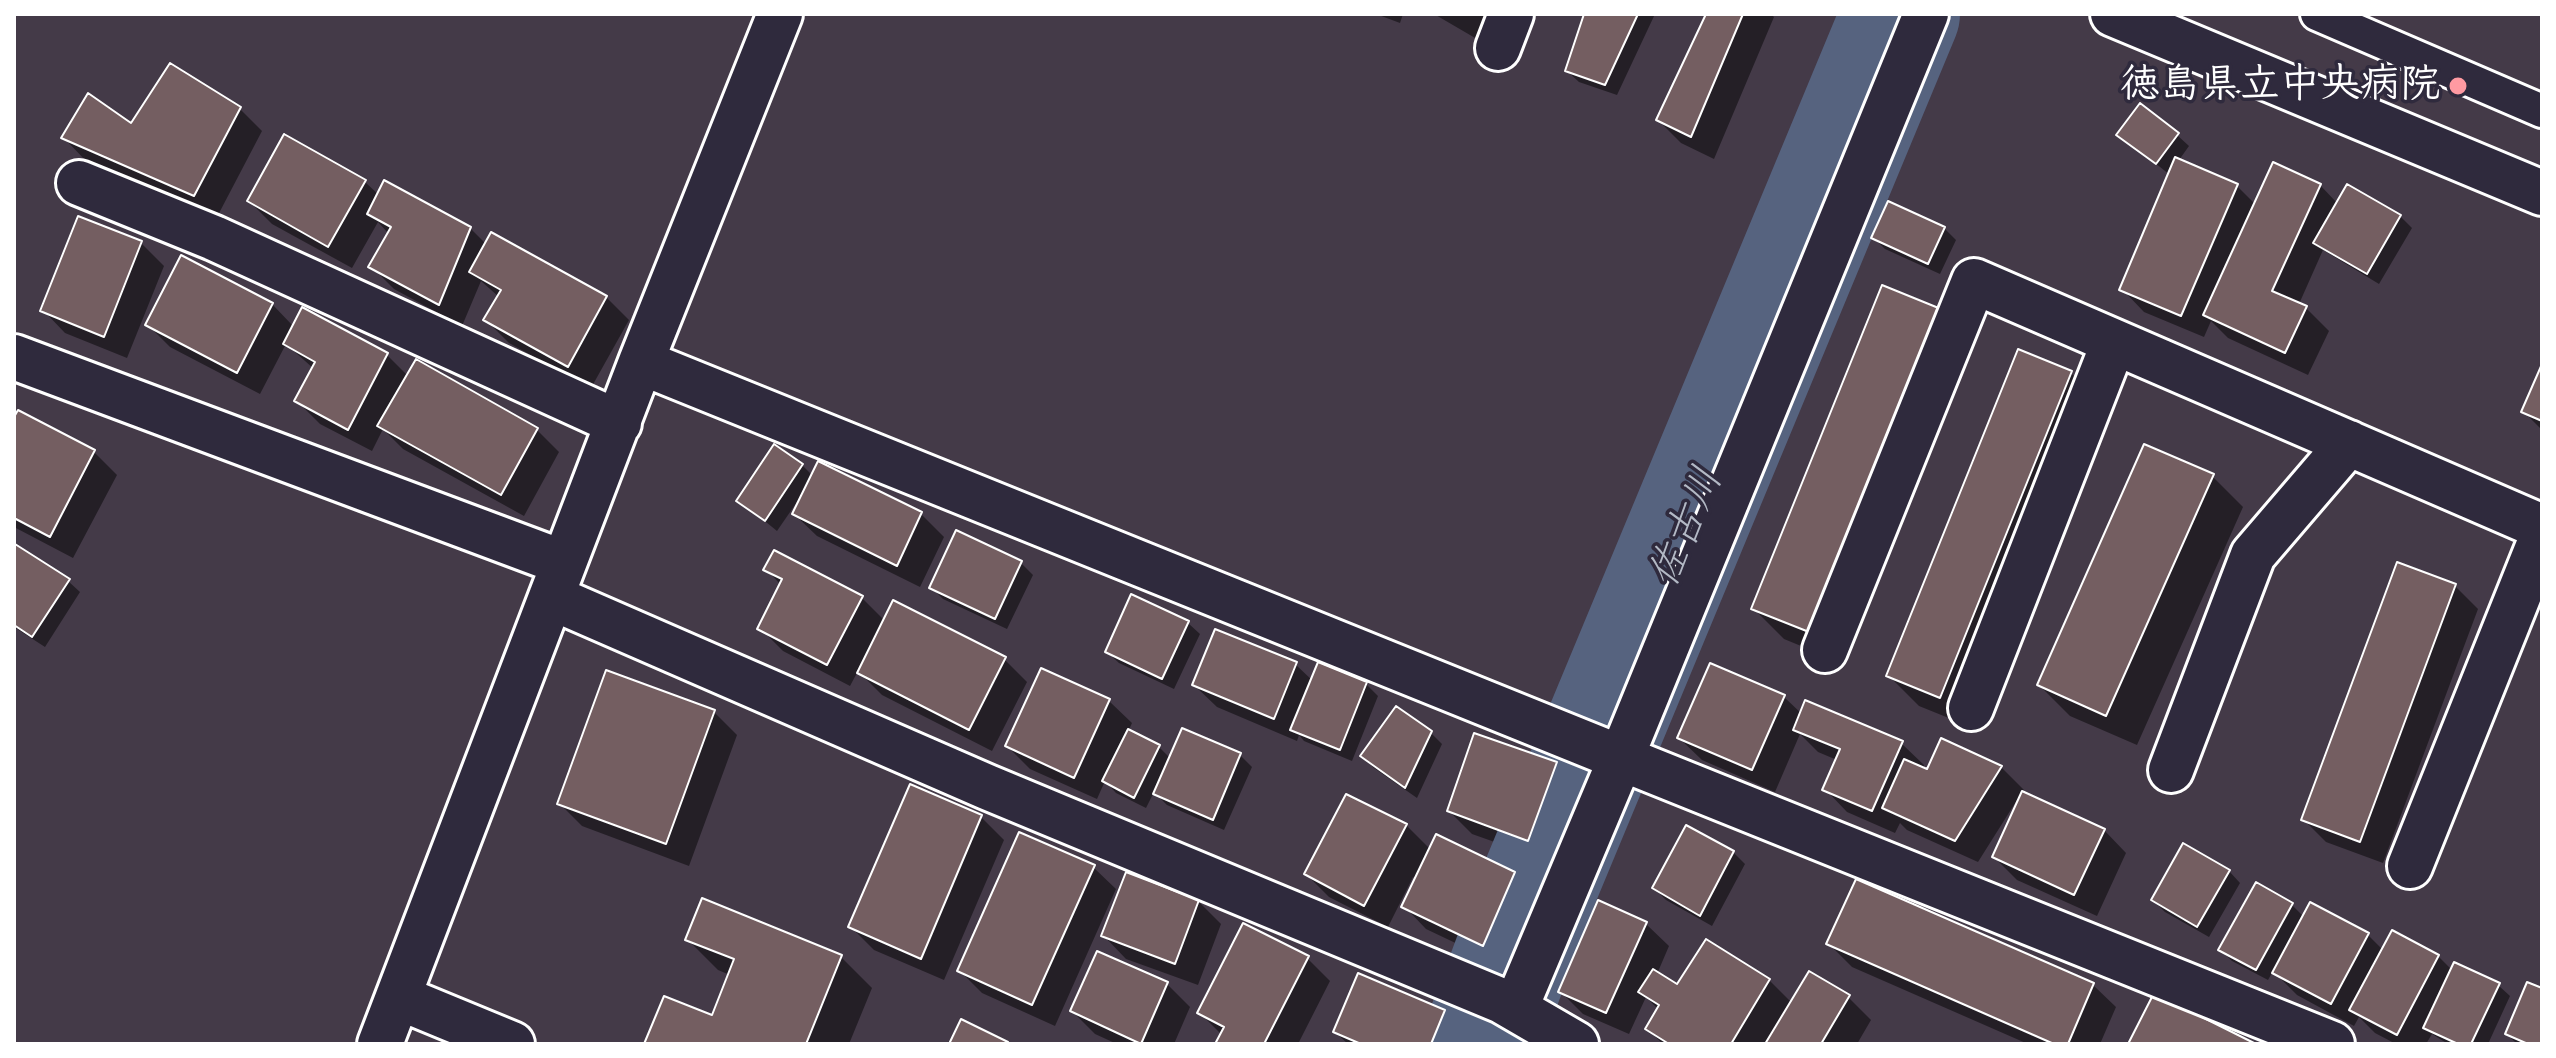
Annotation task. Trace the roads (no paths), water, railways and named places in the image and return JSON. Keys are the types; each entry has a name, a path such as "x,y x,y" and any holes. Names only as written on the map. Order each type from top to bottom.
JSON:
{"street":[{"path":"380,1044 641,362 780,14"},
{"path":"1500,1000 1603,750 1926,14"},
{"path":"2113,14 2542,193"},
{"path":"79,183 214,238 619,423"},
{"path":"1825,650 1974,281 2542,527"},
{"path":"1971,708 2114,342"},
{"path":"14,357 558,580 987,787 1500,1000 1576,1044"},
{"path":"641,362 2332,1044"},
{"path":"2171,770 2253,555 2349,443"},
{"path":"2410,866 2542,537"},
{"path":"398,997 512,1044"}],"lane":[{"path":"2317,14 2542,111"}],"waterway":[{"name":"佐古川","path":"1480,1044 1541,880 1901,14"}],"place":[{"name":"徳島県立中央病院","path":"2458,86"}]}
